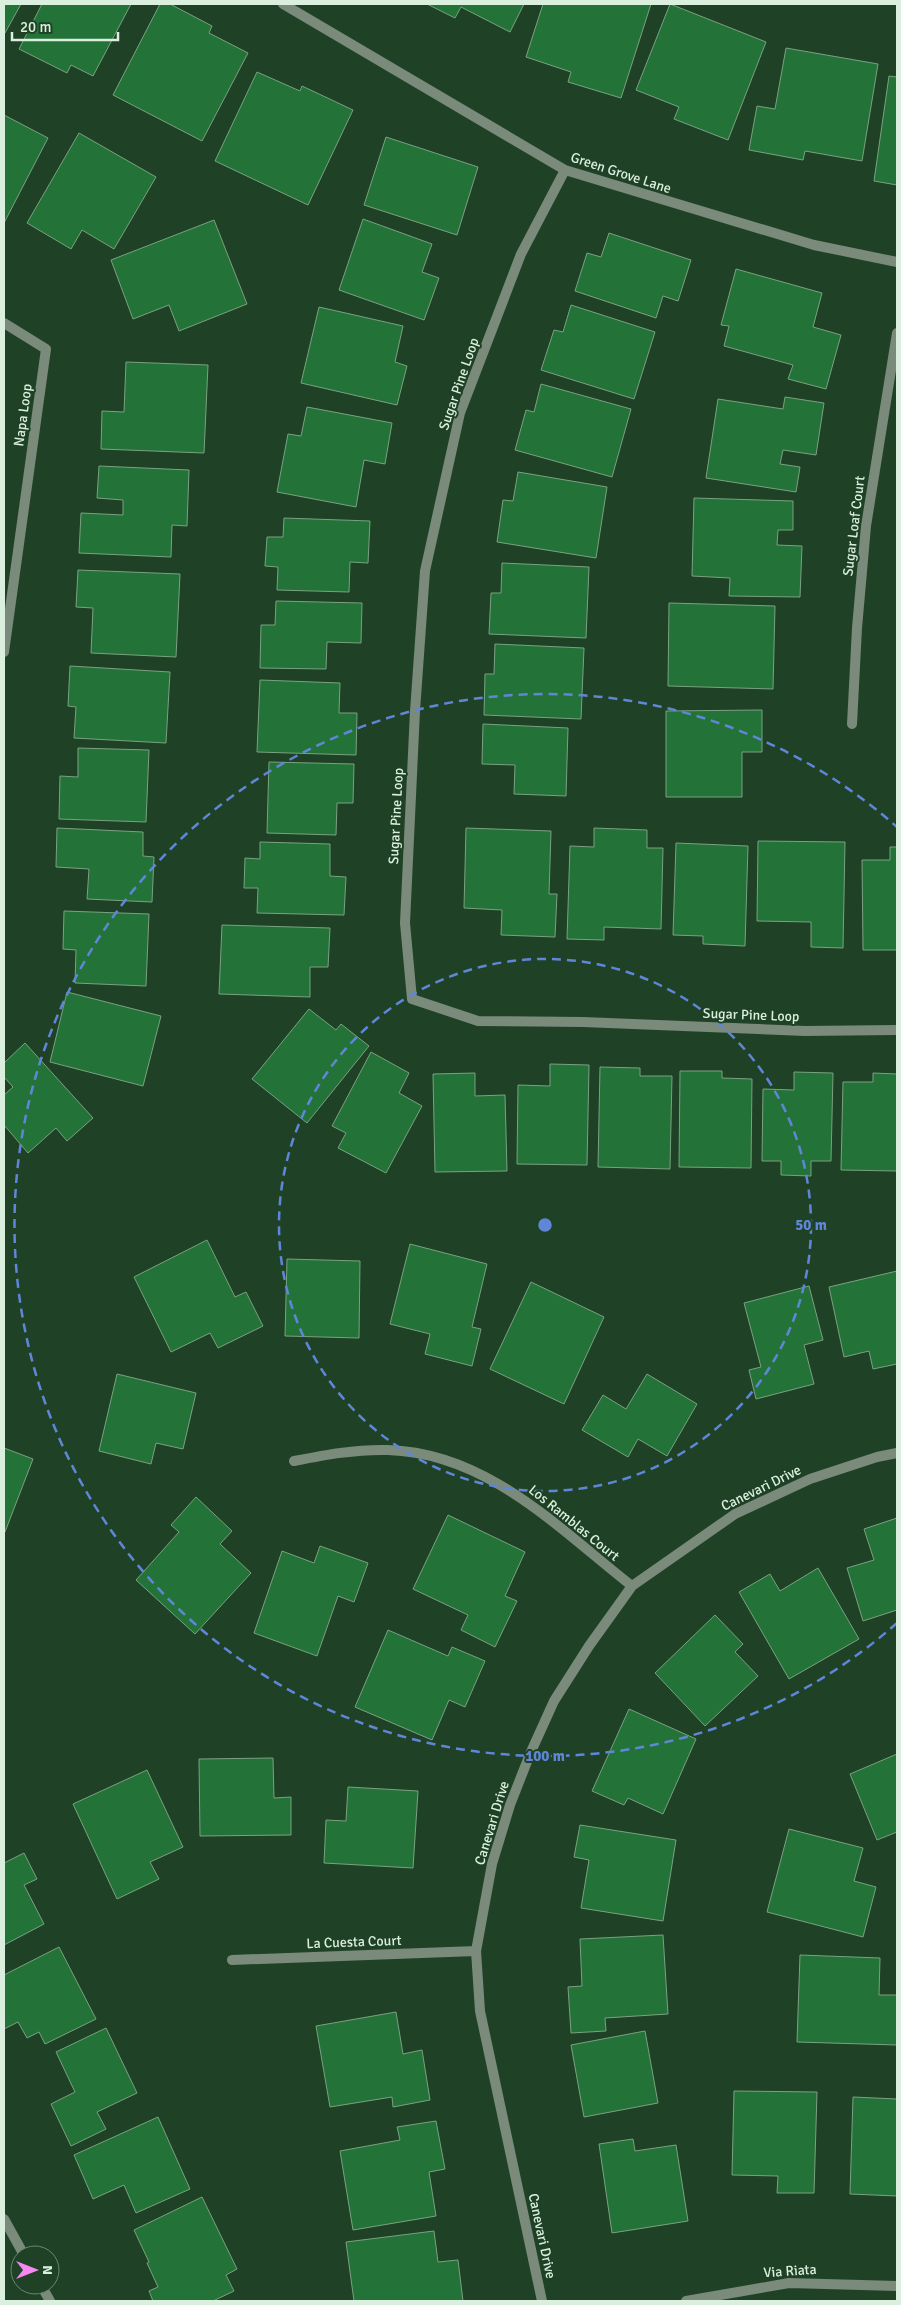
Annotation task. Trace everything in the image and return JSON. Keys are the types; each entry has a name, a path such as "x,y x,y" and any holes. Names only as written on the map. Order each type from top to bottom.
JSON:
{"street":[{"name":"Green Grove Lane","path":"283,4 565,170 814,245 897,262"},
{"name":"Sugar Pine Loop","path":"565,170 521,254 460,413 425,571 415,711 405,923 412,999 478,1021 583,1022 806,1031 897,1030"},
{"name":"Napa Loop","path":"4,323 46,350 4,652"},
{"name":"Sugar Loaf Court","path":"852,724 857,628 866,526 897,333"},
{"name":"Los Ramblas Court","path":"294,1461 337,1452 389,1450 429,1455 468,1468 512,1491 550,1518 586,1550 632,1586"},
{"name":"Canevari Drive","path":"542,2301 480,2011 476,1951 492,1864 510,1805 530,1754 554,1701 589,1646 632,1586 735,1514 810,1479 877,1457 897,1453"},
{"name":"La Cuesta Court","path":"232,1960 476,1951"},
{"path":"4,2219 8,2235 16,2245"},
{"name":"Via Riata","path":"686,2301 789,2282 897,2286"}],"building":[{"path":"4,4 21,4 5,33 4,33"},
{"path":"42,4 131,4 93,76 71,65 67,73 19,49"},
{"path":"160,4 170,4 212,26 209,33 248,53 202,141 113,95"},
{"path":"427,4 524,4 510,32 461,7 455,18"},
{"path":"543,4 651,4 621,98 568,82 571,72 526,57"},
{"path":"670,4 766,42 728,140 674,119 679,107 636,90"},
{"path":"786,48 878,64 862,161 805,151 803,160 749,150 757,106 775,109"},
{"path":"257,72 300,91 302,86 353,110 308,205 215,161"},
{"path":"889,76 897,77 897,185 874,181"},
{"path":"4,115 48,138 4,223"},
{"path":"79,133 156,177 114,249 82,230 71,249 27,223"},
{"path":"386,137 478,167 457,235 364,205"},
{"path":"363,219 432,244 422,272 439,278 424,320 339,290"},
{"path":"214,220 247,304 179,331 169,305 133,319 111,260"},
{"path":"609,233 691,260 678,301 663,296 656,318 575,291 587,253 601,257"},
{"path":"736,269 822,293 813,327 841,335 826,389 788,379 793,365 724,346 729,326 721,325"},
{"path":"571,305 655,332 634,399 541,370 554,330 563,332"},
{"path":"319,307 403,326 395,362 407,366 397,405 301,383"},
{"path":"126,362 208,365 204,453 101,449 102,411 124,412"},
{"path":"541,384 631,409 612,477 515,450 526,410 534,412"},
{"path":"785,397 824,403 816,455 783,450 780,464 800,467 796,492 706,478 718,399 783,409"},
{"path":"307,407 392,423 385,464 364,460 356,507 277,492 288,434 301,436"},
{"path":"99,466 189,470 187,526 172,525 171,557 79,553 81,513 123,515 123,500 97,498"},
{"path":"518,472 607,487 596,558 497,542 503,500 513,501"},
{"path":"694,498 793,501 793,530 778,530 777,545 802,546 800,597 729,596 730,578 692,576"},
{"path":"284,518 370,521 368,563 350,562 349,592 277,590 278,567 265,566 267,537 283,537"},
{"path":"502,563 589,567 586,638 489,634 491,593 501,593"},
{"path":"78,570 180,574 176,657 91,653 93,608 76,607"},
{"path":"276,601 362,603 361,643 327,642 326,669 260,668 261,625 275,625"},
{"path":"669,603 775,606 773,689 668,686"},
{"path":"495,644 584,648 581,719 484,715 485,674 494,674"},
{"path":"70,666 170,672 166,743 74,738 76,707 68,706"},
{"path":"260,680 340,683 339,713 357,713 356,755 257,752"},
{"path":"762,710 762,752 742,752 742,797 666,797 666,711"},
{"path":"483,724 568,728 566,796 514,794 515,765 482,764"},
{"path":"78,748 149,750 146,822 59,819 60,776 78,777"},
{"path":"269,762 354,764 353,803 337,803 336,835 267,833"},
{"path":"57,828 143,832 143,856 154,857 152,902 87,899 89,869 56,867"},
{"path":"466,828 551,831 549,894 557,894 555,937 501,935 502,910 464,908"},
{"path":"594,828 647,830 647,848 663,848 661,929 604,927 604,940 567,939 570,846 594,847"},
{"path":"758,841 845,842 843,948 811,947 811,922 757,921"},
{"path":"260,842 330,844 330,876 346,877 344,915 257,913 258,888 244,888 245,858 260,859"},
{"path":"676,843 748,846 745,946 703,944 703,936 673,935"},
{"path":"890,847 897,847 897,950 863,950 862,860 890,860"},
{"path":"64,911 149,914 146,986 75,983 76,950 63,949"},
{"path":"222,925 330,928 328,967 310,967 310,997 219,994"},
{"path":"67,992 161,1016 143,1086 50,1062"},
{"path":"309,1009 336,1030 341,1024 369,1046 307,1123 252,1079"},
{"path":"25,1043 93,1118 67,1141 56,1128 28,1153 4,1125 4,1095 13,1087 4,1077 4,1063"},
{"path":"371,1052 409,1073 399,1093 422,1106 386,1173 338,1148 346,1133 332,1126"},
{"path":"550,1064 589,1065 587,1165 517,1164 518,1085 550,1086"},
{"path":"600,1067 640,1068 640,1076 672,1076 670,1169 598,1167"},
{"path":"680,1071 722,1071 722,1078 752,1079 751,1168 679,1167"},
{"path":"794,1072 833,1073 831,1161 811,1161 811,1176 781,1175 781,1161 762,1161 763,1089 794,1090"},
{"path":"475,1073 475,1096 505,1095 507,1171 435,1172 433,1074"},
{"path":"873,1073 897,1074 897,1171 841,1170 843,1082 873,1082"},
{"path":"207,1240 235,1297 246,1292 263,1326 218,1348 210,1333 171,1352 134,1277"},
{"path":"410,1244 487,1264 472,1327 481,1329 472,1366 425,1354 430,1334 390,1324"},
{"path":"287,1259 360,1261 359,1338 285,1336"},
{"path":"897,1271 897,1364 873,1369 869,1351 844,1357 829,1287"},
{"path":"531,1282 604,1317 564,1404 490,1369"},
{"path":"809,1286 823,1340 804,1345 814,1384 756,1399 749,1370 761,1367 744,1303"},
{"path":"117,1374 196,1393 183,1449 156,1443 151,1464 99,1451"},
{"path":"647,1374 697,1404 667,1456 638,1439 628,1457 582,1430 603,1395 626,1409"},
{"path":"4,1448 33,1459 5,1532 4,1532"},
{"path":"196,1497 232,1531 220,1544 251,1573 195,1634 136,1580 179,1532 171,1525"},
{"path":"448,1515 525,1552 505,1596 517,1601 495,1647 461,1630 468,1615 413,1589"},
{"path":"897,1518 897,1610 863,1621 847,1568 874,1560 864,1529"},
{"path":"320,1546 368,1563 354,1602 338,1596 317,1656 254,1633 282,1551 314,1563"},
{"path":"818,1568 859,1639 789,1679 739,1592 770,1574 780,1591"},
{"path":"715,1615 743,1644 735,1652 758,1676 705,1726 655,1673"},
{"path":"388,1630 448,1656 452,1647 485,1661 465,1707 449,1700 432,1740 355,1707"},
{"path":"629,1709 696,1739 663,1814 628,1798 624,1805 592,1791"},
{"path":"897,1754 897,1832 877,1840 850,1774"},
{"path":"273,1758 274,1798 291,1797 291,1835 200,1836 199,1759"},
{"path":"147,1770 183,1847 150,1862 159,1879 117,1899 73,1804"},
{"path":"348,1787 418,1791 413,1868 324,1863 326,1820 346,1821"},
{"path":"580,1825 676,1840 663,1921 581,1908 589,1860 574,1857"},
{"path":"789,1829 863,1848 854,1881 876,1887 863,1937 767,1912"},
{"path":"24,1853 37,1879 24,1885 44,1924 4,1945 4,1863"},
{"path":"663,1935 668,2014 605,2018 606,2031 571,2033 568,1987 582,1986 580,1939"},
{"path":"59,1947 96,2019 45,2044 39,2032 27,2038 18,2022 4,2029 4,1975"},
{"path":"800,1955 880,1958 879,1995 897,1995 897,2045 797,2042"},
{"path":"396,2012 403,2054 422,2050 430,2100 393,2107 392,2097 330,2107 316,2026"},
{"path":"106,2028 137,2093 97,2112 106,2129 71,2146 51,2104 75,2092 56,2052"},
{"path":"645,2031 658,2103 584,2117 571,2045"},
{"path":"734,2091 817,2092 814,2193 777,2193 778,2176 732,2175"},
{"path":"853,2097 897,2099 897,2196 850,2194"},
{"path":"158,2117 190,2189 136,2213 124,2185 93,2199 74,2155"},
{"path":"436,2121 445,2169 429,2172 436,2216 353,2230 340,2151 400,2140 397,2127"},
{"path":"633,2139 635,2151 676,2145 688,2221 612,2233 599,2144"},
{"path":"202,2197 237,2269 226,2275 234,2291 213,2301 153,2301 149,2291 158,2287 134,2230"},
{"path":"434,2231 438,2262 458,2260 463,2301 354,2301 346,2242"}]}
